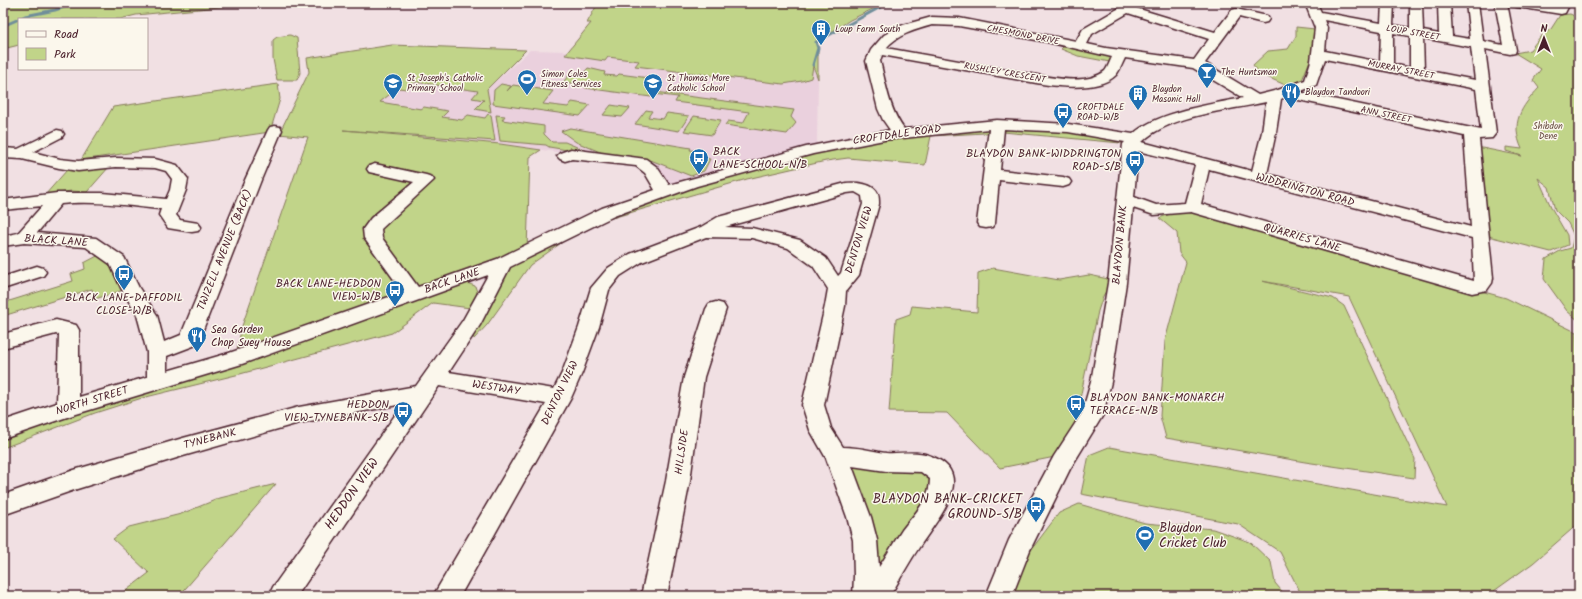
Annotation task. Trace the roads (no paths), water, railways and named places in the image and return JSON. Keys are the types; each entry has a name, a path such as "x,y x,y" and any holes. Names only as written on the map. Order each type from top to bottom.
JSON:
{"street":[{"path":"1079,46 1087,32 1138,3"},
{"path":"1386,67 1386,28 1388,3"},
{"path":"1416,3 1417,73"},
{"path":"1444,3 1446,38"},
{"path":"1472,3 1483,86"},
{"name":"LOUP STREET","path":"1313,9 1386,28 1510,50 1501,3"},
{"path":"1516,3 1561,10 1564,3"},
{"path":"1126,9 1216,37"},
{"path":"1133,142 1150,129 1187,114 1256,100 1279,94 1311,82 1319,54 1321,28 1313,9"},
{"path":"1197,64 1216,37 1236,13 1264,19"},
{"name":"CHESMOND DRIVE","path":"877,50 888,38 907,28 932,21 958,22 1047,38 1121,54 1197,64 1256,100"},
{"path":"877,50 873,61 882,99 890,120 900,133"},
{"name":"RUSHLEY CRESCENT","path":"877,50 1042,80 1066,82 1082,82 1097,79 1109,74 1121,54"},
{"name":"MURRAY STREET","path":"1319,54 1483,86"},
{"name":"ANN STREET","path":"1279,94 1487,135 1489,133 1483,86"},
{"path":"1258,178 1279,94"},
{"path":"986,223 997,124"},
{"name":"CROFTDALE ROAD","path":"665,192 810,150 881,135 997,124 1068,128 1133,142"},
{"name":"TWIZELL AVENUE (BACK)","path":"157,352 189,340 253,180 275,130"},
{"path":"1471,133 1480,235"},
{"path":"21,154 27,149 57,134"},
{"name":"WIDDRINGTON ROAD","path":"1133,142 1258,178 1480,235"},
{"name":"BLAYDON BANK","path":"999,596 1018,548 1058,470 1092,415 1101,382 1117,283 1125,199 1133,142"},
{"path":"3,153 21,154 62,164 79,166 129,162 150,163 171,168 180,178 178,190 167,215 174,224 192,227"},
{"path":"565,156 571,154 640,162 651,170 665,192"},
{"path":"1192,207 1203,163"},
{"path":"375,169 426,180 377,222 372,229 373,238 414,294"},
{"path":"991,174 1063,182"},
{"name":"DENTON VIEW","path":"446,596 560,398 572,373 589,327 600,288 614,272 636,258 704,232 724,221 833,191 858,187 870,194 871,204 850,274 837,289 820,262 794,244 752,233 704,232"},
{"name":"BACK LANE","path":"182,374 234,359 503,263 608,212 665,192"},
{"path":"3,205 57,198 102,198 171,205"},
{"path":"24,238 57,198"},
{"name":"QUARRIES LANE","path":"1125,199 1154,210 1192,207 1472,286 1480,286 1483,283 1484,278 1480,235"},
{"name":"BLACK LANE","path":"3,241 24,238 90,242 118,261 130,288 147,315 157,352 157,381"},
{"name":"HEDDON VIEW","path":"282,596 480,308 503,263"},
{"path":"3,283 37,272"},
{"path":"837,289 836,306 814,405 821,430 837,456 859,517 865,540 867,576 866,596"},
{"name":"HILLSIDE","path":"654,596 678,481 694,377 700,354 716,309"},
{"path":"3,341 56,327 69,330 68,408"},
{"name":"NORTH STREET","path":"3,430 68,408 182,374"},
{"name":"WESTWAY","path":"427,385 560,398"},
{"name":"TYNEBANK","path":"3,505 74,480 182,446 427,385"},
{"path":"837,456 848,456 886,462 926,463 939,472 942,479 942,486 932,508 911,538 876,596"}],"waterway":[{"path":"21,18 55,10 76,3"},
{"path":"813,65 818,48 816,42 888,3"},
{"path":"3,26 18,19"}],"place":[{"name":"Loup Farm South","path":"821,46"},
{"name":"The Huntsman","path":"1207,89"},
{"name":"Simon Coles Fitness Services","path":"527,96"},
{"name":"St Joseph's Catholic Primary School","path":"393,100"},
{"name":"St Thomas More Catholic School","path":"653,100"},
{"name":"Blaydon Tandoori","path":"1291,109"},
{"name":"Blaydon Masonic Hall","path":"1138,111"},
{"name":"CROFTDALE ROAD-W/B","path":"1063,129"},
{"name":"BACK LANE-SCHOOL-N/B","path":"699,175"},
{"name":"BLAYDON BANK-WIDDRINGTON ROAD-S/B","path":"1135,177"},
{"name":"BLACK LANE-DAFFODIL CLOSE-W/B","path":"124,291"},
{"name":"BACK LANE-HEDDON VIEW-W/B","path":"395,307"},
{"name":"Sea Garden Chop Suey House","path":"197,353"},
{"name":"BLAYDON BANK-MONARCH TERRACE-N/B","path":"1076,421"},
{"name":"HEDDON VIEW-TYNEBANK-S/B","path":"403,428"},
{"name":"BLAYDON BANK-CRICKET GROUND-S/B","path":"1036,523"},
{"name":"Blaydon Cricket Club","path":"1145,552"}],"park label":[{"name":"Shibdon Dene","path":"1548,132"}]}
